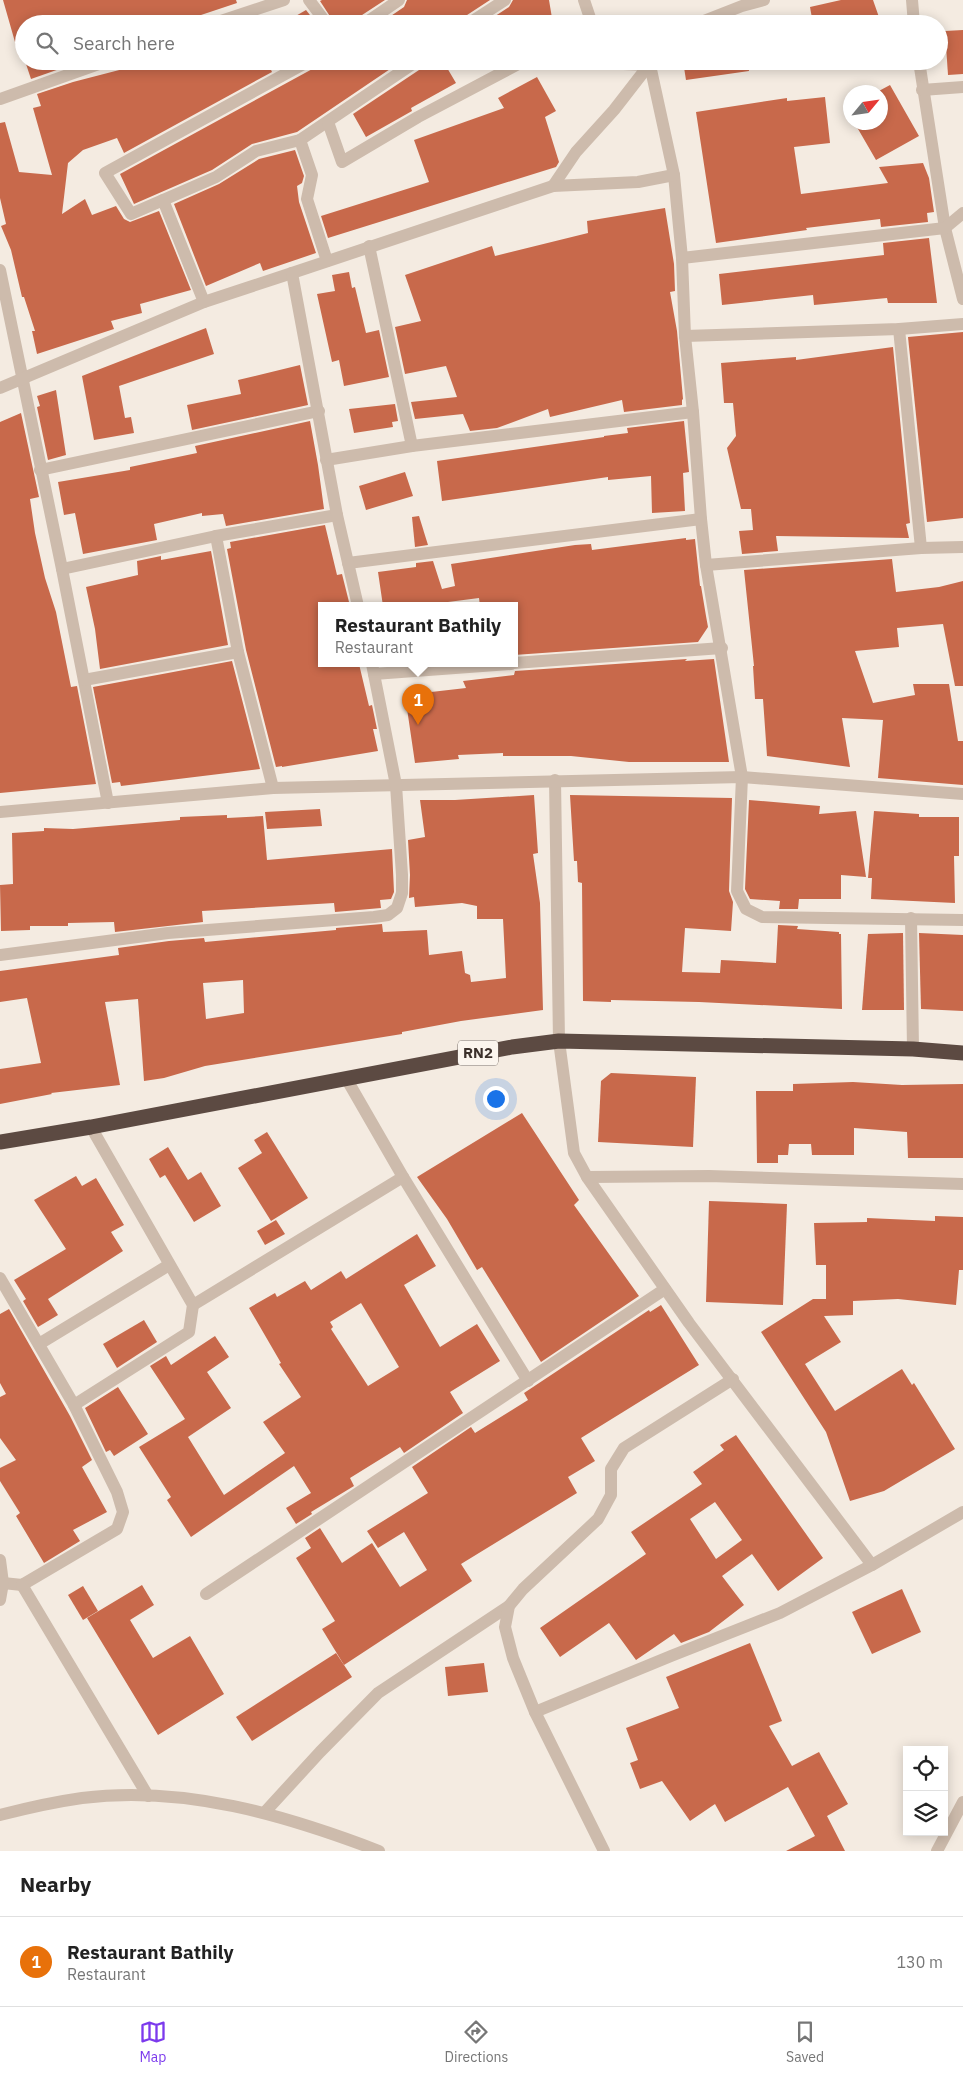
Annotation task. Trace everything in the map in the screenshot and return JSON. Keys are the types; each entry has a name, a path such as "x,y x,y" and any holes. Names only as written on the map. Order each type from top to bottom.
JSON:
{"highway":[{"name":"RN2","path":"0,1142 91,1127 512,1047 559,1041 913,1049 963,1053"}],"street":[{"path":"239,15 284,0"},
{"path":"309,0 320,15"},
{"path":"377,15 399,0"},
{"path":"482,15 505,0"},
{"path":"584,0 589,15"},
{"path":"719,15 764,0"},
{"path":"912,0 913,15"},
{"path":"0,99 82,70"},
{"path":"293,70 105,173 131,214 216,177 256,151 300,140 404,70"},
{"path":"328,122 342,162 418,117 507,70"},
{"path":"553,186 576,152 614,110 645,70"},
{"path":"652,70 674,175 682,258 685,336 706,565 722,648 742,777 737,891 746,909 762,917 963,920"},
{"path":"919,70 945,228 963,299"},
{"path":"922,90 963,87"},
{"path":"300,140 312,175 306,199 327,260"},
{"path":"0,388 204,302 553,186 638,182 674,175"},
{"path":"163,200 204,302"},
{"path":"682,258 945,228 963,213"},
{"path":"369,246 412,446"},
{"path":"0,270 108,803"},
{"path":"292,273 319,411 326,460 357,602"},
{"path":"685,336 899,329 963,324"},
{"path":"899,329 920,548"},
{"path":"40,470 319,411"},
{"path":"326,460 412,446 693,412"},
{"path":"62,569 216,536 337,515"},
{"path":"348,563 701,520"},
{"path":"216,536 238,652 273,788"},
{"path":"706,565 920,548 963,547"},
{"path":"518,664 722,648"},
{"path":"84,680 238,652"},
{"path":"0,955 168,933 388,915 397,908 402,893 396,785 373,669 429,667"},
{"path":"0,812 273,788 555,780 742,777 963,794"},
{"path":"555,780 559,1041 574,1153 587,1177 665,1289 872,1565"},
{"path":"911,918 913,1049"},
{"path":"346,1078 403,1177 528,1381"},
{"path":"74,1405 189,1332 193,1305 91,1127"},
{"path":"587,1177 708,1176 963,1184"},
{"path":"193,1305 403,1177"},
{"path":"39,1344 169,1265"},
{"path":"0,1278 74,1405 117,1492 123,1512 117,1529 22,1585 3,1583"},
{"path":"206,1594 665,1289"},
{"path":"265,1812 320,1752 378,1694 509,1606 523,1589 598,1519 611,1495 611,1469 624,1448 733,1378"},
{"path":"535,1712 780,1613 872,1565 963,1512"},
{"path":"0,1560 3,1583 0,1600"},
{"path":"22,1585 148,1796"},
{"path":"509,1606 505,1628 508,1642 535,1712 604,1851"},
{"path":"0,1815 41,1805 83,1798 148,1796 190,1799 265,1812 329,1832 379,1851"},
{"path":"937,1851 963,1802"}],"building":[{"path":"3,0 236,0 237,3 201,15 15,15 15,42"},
{"path":"385,0 362,15 329,15 320,1"},
{"path":"407,0 490,0 467,15 392,15 404,7"},
{"path":"513,0 549,0 552,15 497,15 509,7"},
{"path":"841,0 873,0 878,15 811,15 810,7"},
{"path":"306,10 310,15 297,15"},
{"path":"963,30 963,74 948,75 948,31"},
{"path":"28,70 57,70 31,79"},
{"path":"119,70 271,70 272,72 124,153 117,138 83,150 68,163 62,214 85,199 92,215 116,206 124,219 130,222 159,211 191,290 140,304 142,313 111,321 114,329 37,354 32,331 35,331 24,297 22,297 11,250 1,226 6,224 0,198 0,123 5,122 19,172 52,175 33,108 41,106 37,94"},
{"path":"311,70 389,70 297,132 252,144 212,170 134,204 120,174"},
{"path":"419,70 448,70 456,83 411,108 412,111 366,137 353,114"},
{"path":"684,70 749,70 749,71 686,80"},
{"path":"537,77 556,111 545,117 559,162 556,167 328,238 321,216 429,182 414,140 504,108 498,98"},
{"path":"890,85 919,136 876,160 859,130 888,130 888,86"},
{"path":"825,97 830,143 794,147 801,194 888,183 879,167 923,163 929,178 934,212 927,213 928,222 881,227 880,219 806,228 807,230 716,243 696,112 787,98 787,101"},
{"path":"295,150 304,176 302,183 297,186 299,202 316,253 263,271 260,263 206,286 174,204 219,184 259,159"},
{"path":"665,208 674,264 675,291 670,292 677,331 682,405 624,412 622,400 550,417 548,409 497,428 470,431 463,414 415,419 411,402 457,397 446,366 405,374 395,327 421,321 405,275 492,246 495,256 588,233 587,221"},
{"path":"929,238 937,303 888,303 887,298 814,305 813,295 722,305 719,274 884,255 883,243"},
{"path":"349,272 352,288 355,287 366,333 379,330 389,377 344,386 339,360 332,362 317,294 335,291 332,275"},
{"path":"206,328 214,354 119,386 125,418 131,417 134,433 94,440 82,376"},
{"path":"963,332 963,518 927,522 908,337"},
{"path":"893,347 910,523 906,524 909,538 776,536 778,551 742,554 739,531 753,530 751,509 741,509 727,448 736,436 733,403 724,403 721,363 796,357 796,360"},
{"path":"300,365 308,405 192,430 187,405 241,394 238,380"},
{"path":"56,390 66,455 48,460 37,407 40,406 37,396"},
{"path":"395,404 398,421 392,422 393,427 354,433 349,409"},
{"path":"21,413 39,497 30,499 35,533 45,578 56,612 71,687 77,686 96,784 0,793 0,422"},
{"path":"310,421 324,509 226,526 223,514 202,516 202,513 154,524 157,540 83,554 75,513 64,515 58,482 130,470 130,467 197,453 195,446"},
{"path":"684,421 689,472 683,473 685,511 652,513 651,476 608,480 608,477 442,501 437,461 604,437 628,433 627,428"},
{"path":"405,472 413,496 366,510 359,486"},
{"path":"419,516 428,545 415,547 412,517"},
{"path":"325,525 337,575 342,574 349,602 318,602 318,667 360,667 369,706 372,705 377,729 373,729 378,751 276,767 246,650 227,549 231,548 230,542"},
{"path":"686,538 686,540 695,539 700,586 708,627 698,642 518,655 518,602 480,602 479,598 448,602 382,602 378,572 416,567 416,563 433,561 442,589 455,586 451,564 575,545 591,544 592,550"},
{"path":"211,551 228,645 100,669 95,629 86,587 138,575 137,561 161,556 161,560"},
{"path":"892,559 896,592 939,587 963,581 963,686 955,686 943,624 897,628 899,647 855,651 873,703 915,695 913,684 949,684 958,741 963,741 963,785 878,778 883,720 842,718 850,767 767,756 763,699 755,699 754,666 744,570"},
{"path":"687,659 685,661 714,659 729,762 629,762 571,756 503,756 503,753 458,755 459,759 415,763 405,695 466,688 463,681 514,675 515,671"},
{"path":"232,661 260,769 121,786 120,782 112,783 93,687"},
{"path":"534,795 538,853 533,854 540,903 543,1010 461,1021 402,1032 402,1034 205,1066 164,1078 144,1081 138,999 105,1002 120,1085 51,1093 0,1104 0,1069 41,1063 27,998 0,1002 0,971 119,955 118,948 169,941 204,938 205,942 382,924 383,932 427,930 429,955 462,951 465,973 470,975 471,982 506,978 503,919 477,919 477,906 462,903 415,907 414,897 409,898 408,840 425,837 420,800 455,800","holes":["243,980 244,1013 206,1019 203,983"]},
{"path":"570,795 732,798 729,891 733,902 731,931 685,928 682,972 720,973 721,960 776,963 778,925 798,926 797,929 839,932 841,934 842,1009 699,1002 583,1001 582,883 578,882 577,861 574,861"},
{"path":"749,800 820,806 819,814 856,811 866,877 841,875 841,899 799,899 798,909 779,909 780,901 750,899 745,889"},
{"path":"320,809 322,826 267,829 265,812"},
{"path":"874,811 919,814 919,817 959,817 959,856 954,856 955,903 871,899 872,878 868,878"},
{"path":"227,815 227,818 263,816 267,860 392,849 394,892 391,899 380,900 381,908 335,912 334,903 202,911 203,922 115,932 114,922 68,923 68,926 30,926 30,930 1,931 0,885 13,884 12,833 44,831 44,828 73,829 180,820 180,817"},
{"path":"903,933 904,1010 862,1010 868,934"},
{"path":"919,933 963,935 963,1011 921,1009"},
{"path":"611,1073 696,1077 693,1147 598,1142 601,1081"},
{"path":"853,1082 902,1085 963,1084 963,1158 908,1158 907,1132 854,1128 854,1155 812,1155 811,1144 789,1144 788,1155 778,1155 778,1163 757,1163 756,1091 793,1091 793,1084"},
{"path":"522,1113 579,1200 574,1205 639,1296 541,1362 482,1267 477,1270 447,1219 417,1177"},
{"path":"267,1132 308,1198 271,1221 238,1168 262,1153 254,1140"},
{"path":"168,1147 188,1180 201,1172 221,1206 194,1222 165,1175 160,1178 149,1159"},
{"path":"76,1176 82,1186 96,1178 124,1225 111,1232 123,1251 48,1299 58,1315 38,1327 23,1301 26,1299 14,1280 66,1249 34,1200"},
{"path":"709,1201 787,1204 783,1305 706,1302"},
{"path":"935,1216 963,1217 963,1270 959,1270 956,1305 898,1299 853,1301 853,1315 824,1316 841,1342 805,1364 835,1411 902,1369 912,1385 914,1383 955,1449 884,1491 850,1501 826,1432 761,1332 813,1299 826,1299 826,1265 816,1265 814,1223 867,1222 867,1218 935,1221"},
{"path":"276,1220 285,1234 265,1245 257,1231"},
{"path":"417,1234 436,1266 404,1285 440,1347 477,1324 500,1361 450,1392 463,1413 404,1453 400,1447 350,1478 354,1486 311,1512 312,1514 296,1524 286,1508 311,1493 294,1466 191,1537 167,1500 171,1497 139,1447 185,1419 150,1366 166,1356 171,1365 215,1336 229,1357 207,1372 231,1408 188,1437 224,1495 285,1453 263,1422 301,1397 279,1364 281,1363 249,1308 275,1293 277,1297 305,1281 311,1290 341,1271 346,1279","holes":["361,1303 399,1367 368,1386 331,1329 333,1327 330,1322"]},
{"path":"661,1305 699,1365 581,1438 595,1461 568,1477 577,1493 461,1564 472,1581 344,1665 322,1629 335,1621 296,1558 311,1548 305,1538 320,1528 342,1563 372,1543 400,1587 427,1570 404,1532 378,1548 367,1531 428,1493 412,1467 471,1427 475,1433 528,1400 524,1393 649,1310 650,1312"},
{"path":"9,1309 70,1416 92,1460 82,1467 107,1512 73,1530 80,1541 44,1563 16,1516 20,1513 0,1481 0,1468 16,1460 0,1438 0,1397 6,1394 0,1383 0,1314"},
{"path":"144,1320 157,1342 117,1368 103,1344"},
{"path":"118,1387 148,1434 114,1456 110,1450 106,1452 85,1408"},
{"path":"736,1435 823,1558 778,1591 752,1554 722,1576 744,1605 709,1632 681,1643 674,1634 636,1660 609,1623 560,1657 540,1628 646,1554 631,1532 702,1484 693,1472 724,1450 720,1445","holes":["715,1502 742,1540 716,1559 690,1519"]},
{"path":"142,1585 154,1605 130,1620 153,1658 190,1636 224,1694 158,1735 87,1618"},
{"path":"83,1586 98,1611 83,1620 68,1595"},
{"path":"902,1589 921,1632 872,1654 852,1612"},
{"path":"750,1643 782,1721 769,1726 792,1766 819,1752 848,1804 827,1816 845,1851 786,1851 815,1836 788,1787 725,1822 715,1804 690,1821 662,1781 640,1789 630,1763 638,1760 626,1728 679,1708 666,1677"},
{"path":"336,1653 352,1677 252,1741 236,1717"},
{"path":"484,1663 488,1692 448,1696 445,1667"}],"place":[{"name":"Restaurant Bathily","path":"418,725"}]}
